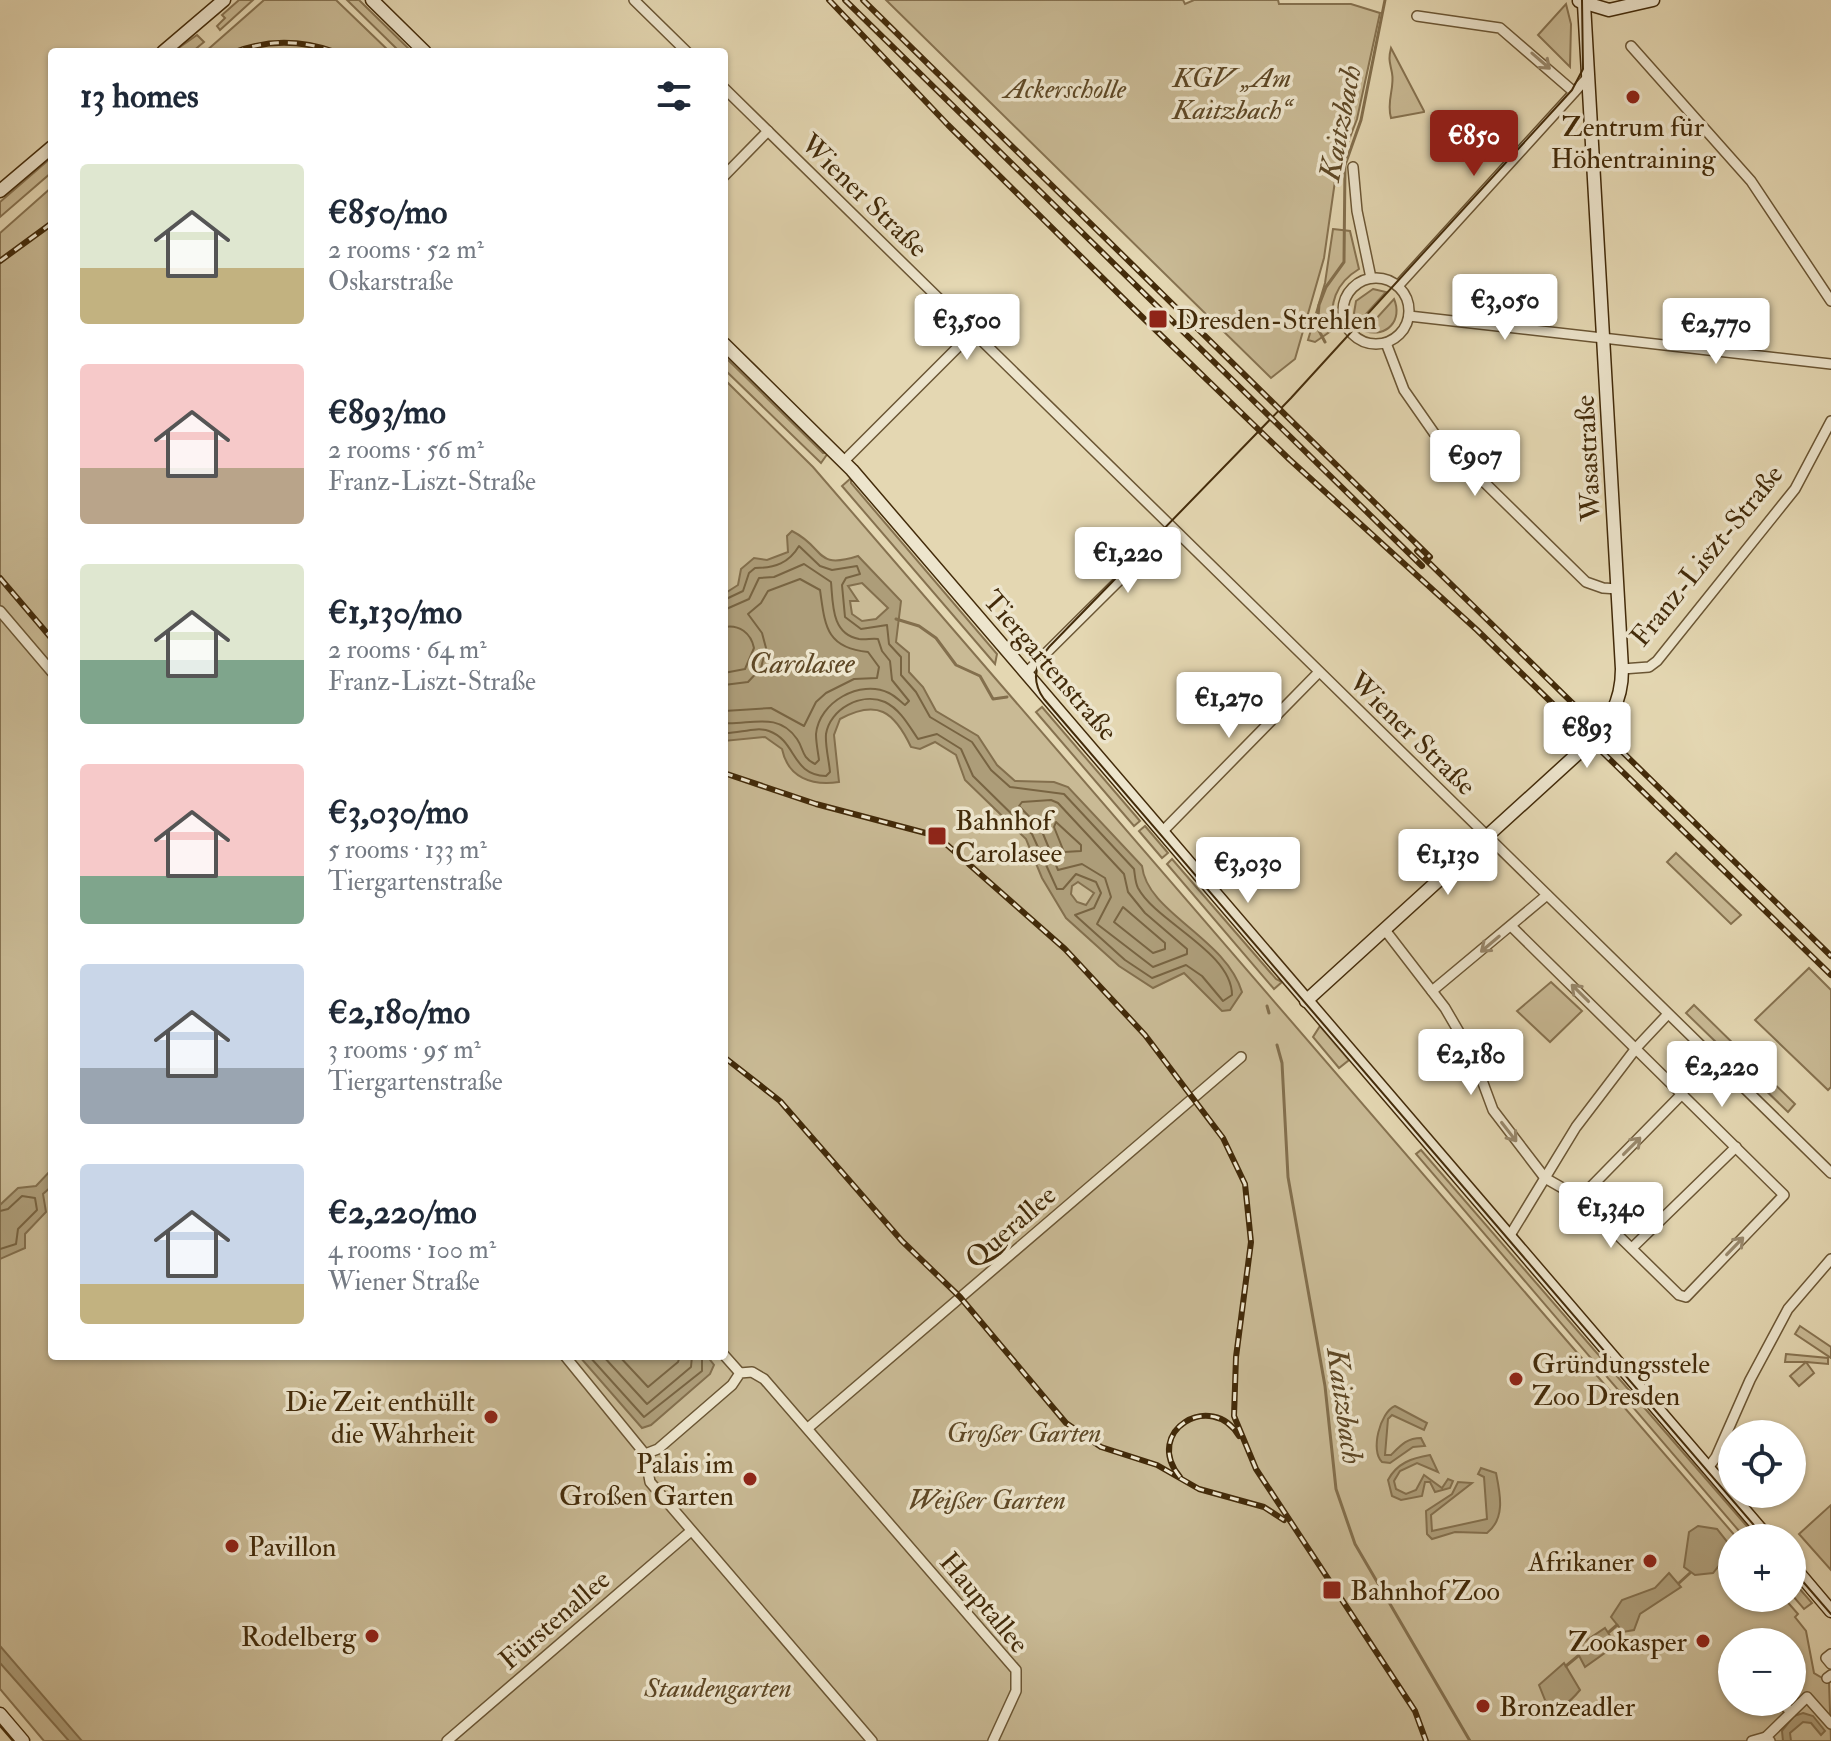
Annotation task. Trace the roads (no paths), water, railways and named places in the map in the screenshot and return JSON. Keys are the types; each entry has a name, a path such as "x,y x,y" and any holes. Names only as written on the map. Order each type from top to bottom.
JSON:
{"main road":[{"path":"168,48 224,0"},
{"path":"372,0 421,48"},
{"path":"1582,1 1609,10 1653,0"},
{"name":"Wasastraße","path":"1582,1 1589,76 1622,669"},
{"path":"0,191 48,150"},
{"name":"Tiergartenstraße","path":"728,348 844,461 1756,1524"},
{"name":"Franz-Liszt-Straße","path":"1306,1001 1609,721 1619,700 1622,669"},
{"path":"1806,1582 1831,1611"},
{"path":"0,1714 23,1741"}],"street":[{"path":"634,0 683,48"},
{"path":"1417,16 1507,32 1574,92"},
{"path":"1631,46 1751,181 1831,301"},
{"path":"1398,286 1589,76"},
{"name":"Wiener Straße","path":"728,92 1831,1173"},
{"path":"728,172 768,131"},
{"path":"1353,167 1357,211 1371,278"},
{"path":"1371,278 1389,280 1398,286 1406,297 1409,316 1401,332 1386,343 1366,343 1356,338 1342,316 1346,295 1361,281 1371,278"},
{"path":"1409,316 1831,364"},
{"path":"844,461 973,332"},
{"path":"1386,343 1404,390 1434,433 1586,582 1618,589"},
{"name":"Franz-Liszt-Straße","path":"1622,669 1649,667 1657,661 1795,489 1831,421"},
{"path":"1026,673 1172,528"},
{"path":"0,611 48,667"},
{"path":"1162,832 1319,672"},
{"path":"1432,991 1547,895"},
{"path":"1385,930 1432,991 1469,1047 1493,1110 1545,1178 1580,1198 1679,1295 1686,1297 1784,1195 1511,926"},
{"path":"1509,1237 1576,1127 1637,1047 1668,1014"},
{"name":"Querallee","path":"808,1428 1241,1057"},
{"path":"1580,1198 1683,1093"},
{"path":"1632,1248 1736,1147"},
{"path":"1708,1468 1788,1309 1831,1259"},
{"path":"568,1360 645,1454 650,1482 872,1741"},
{"name":"Hauptallee","path":"728,1360 740,1373 752,1372 764,1379 1016,1670 1016,1691 993,1741"},
{"path":"645,1454 658,1449 740,1373"},
{"name":"Fürstenallee","path":"447,1741 691,1531"},
{"path":"1831,1654 1826,1658 1831,1664"},
{"path":"1806,1698 1810,1694 1831,1724"},
{"path":"1752,1741 1768,1739 1788,1716"}],"water":[{"name":"Carolasee","path":"792,531 827,559 844,560 858,556 901,601 896,642 909,653 909,672 923,687 936,711 978,736 997,765 1015,781 1054,782 1068,787 1142,866 1147,883 1157,898 1204,940 1233,973 1242,992 1230,1010 1222,1011 1184,973 1153,988 1119,966 1066,918 1042,878 1026,839 965,780 956,755 935,742 920,749 911,747 898,725 883,712 864,710 840,719 834,735 839,782 820,783 803,778 790,767 782,749 765,737 728,741 728,591 738,585 741,569 754,558 767,560 788,552 787,536","holes":["862,583 888,608 876,619 862,621 852,614 850,601 858,601 848,586","1078,882 1094,893 1086,905 1077,902 1071,894 1072,886"]},
{"path":"48,1173 48,1190 43,1194 46,1212 25,1234 25,1248 0,1259 0,1205 18,1188 36,1186"},
{"path":"582,1360 710,1360 714,1365 710,1374 651,1425 642,1428"},
{"path":"1395,1406 1427,1423 1424,1430 1392,1415 1388,1419 1385,1455 1391,1455 1412,1439 1421,1438 1425,1446 1413,1447 1390,1463 1382,1462 1378,1457 1378,1432 1385,1416"},
{"path":"1430,1455 1438,1472 1417,1463 1400,1471 1394,1481 1396,1489 1406,1494 1416,1490 1424,1475 1442,1488 1448,1479 1453,1481 1450,1488 1435,1492 1430,1482 1425,1482 1422,1496 1401,1500 1392,1496 1388,1480 1396,1469 1411,1460"},
{"path":"1481,1468 1496,1473 1500,1505 1493,1527 1487,1533 1455,1532 1432,1539 1427,1534 1426,1511 1452,1494 1458,1482 1472,1483 1431,1515 1432,1531 1487,1519 1484,1477 1478,1474"},
{"path":"1698,1526 1718,1530 1718,1567 1713,1573 1695,1575 1684,1567 1689,1532"},
{"path":"1669,1573 1681,1587 1640,1614 1634,1630 1623,1632 1611,1617 1622,1600 1655,1588"},
{"path":"1605,1628 1616,1645 1585,1667 1575,1648"},
{"path":"0,1646 82,1741 69,1741 0,1663"},
{"path":"1564,1663 1580,1690 1565,1704 1547,1705 1539,1685"},
{"path":"1806,1714 1813,1716 1825,1731 1821,1735 1811,1723 1803,1722 1790,1733 1791,1741 1783,1741 1782,1731 1794,1716"}],"waterway":[{"name":"Kaitzbach","path":"1325,342 1317,327 1319,305 1326,287 1344,262 1345,165 1361,120 1385,0"},
{"name":"Kaitzbach","path":"896,619 919,626 936,638 956,665 980,676 993,699 1007,697"},
{"name":"Kaitzbach","path":"1267,1006 1269,1013"},
{"name":"Kaitzbach","path":"1277,1045 1282,1063 1288,1177 1325,1386 1336,1489 1355,1544 1470,1741"},
{"path":"1679,1583 1690,1573"},
{"path":"1609,1632 1617,1625"},
{"path":"1566,1666 1578,1656"}],"tram line":[{"path":"1582,0 1583,69 1572,90 1291,398 1049,647 1040,659 1036,679 1044,699 1753,1524"},
{"path":"1806,1585 1831,1614"},
{"path":"0,1726 13,1741"}],"railway":[{"path":"829,0 948,125 1137,312 1289,459 1477,630 1831,975"},
{"path":"845,0 1422,566"},
{"path":"863,0 1430,557"},
{"path":"249,48 285,43 321,48"},
{"path":"0,261 48,226"},
{"path":"1417,551 1831,956"},
{"path":"0,578 48,634"},
{"path":"728,774 816,804 937,836 1065,949 1145,1035 1223,1138 1245,1184 1251,1242 1236,1357 1234,1416 1256,1469 1415,1711 1426,1741"},
{"path":"728,1060 780,1101 902,1241 960,1297 1066,1423 1101,1447 1157,1465 1199,1489 1264,1507 1284,1520"},
{"path":"1180,1477 1171,1460 1169,1445 1175,1432 1185,1422 1198,1417 1213,1417 1227,1423 1239,1436"}],"place":[{"name":"Zentrum für Höhentraining","path":"1633,97"},
{"name":"Dresden-Strehlen","path":"1158,319"},
{"name":"Bahnhof Carolasee","path":"937,836"},
{"name":"Gründungsstele Zoo Dresden","path":"1516,1379"},
{"name":"Die Zeit enthüllt die Wahrheit","path":"491,1417"},
{"name":"Palais im Großen Garten","path":"750,1479"},
{"name":"Pavillon","path":"232,1546"},
{"name":"Afrikaner","path":"1650,1561"},
{"name":"Bahnhof Zoo","path":"1332,1590"},
{"name":"Rodelberg","path":"372,1636"},
{"name":"Zookasper","path":"1703,1641"},
{"name":"Bronzeadler","path":"1483,1706"}],"park label":[{"name":"Ackerscholle","path":"1065,88"},
{"name":"KGV „Am Kaitzbach“","path":"1232,93"},
{"name":"Großer Garten","path":"1024,1432"},
{"name":"Weißer Garten","path":"987,1499"},
{"name":"Staudengarten","path":"718,1687"}]}
